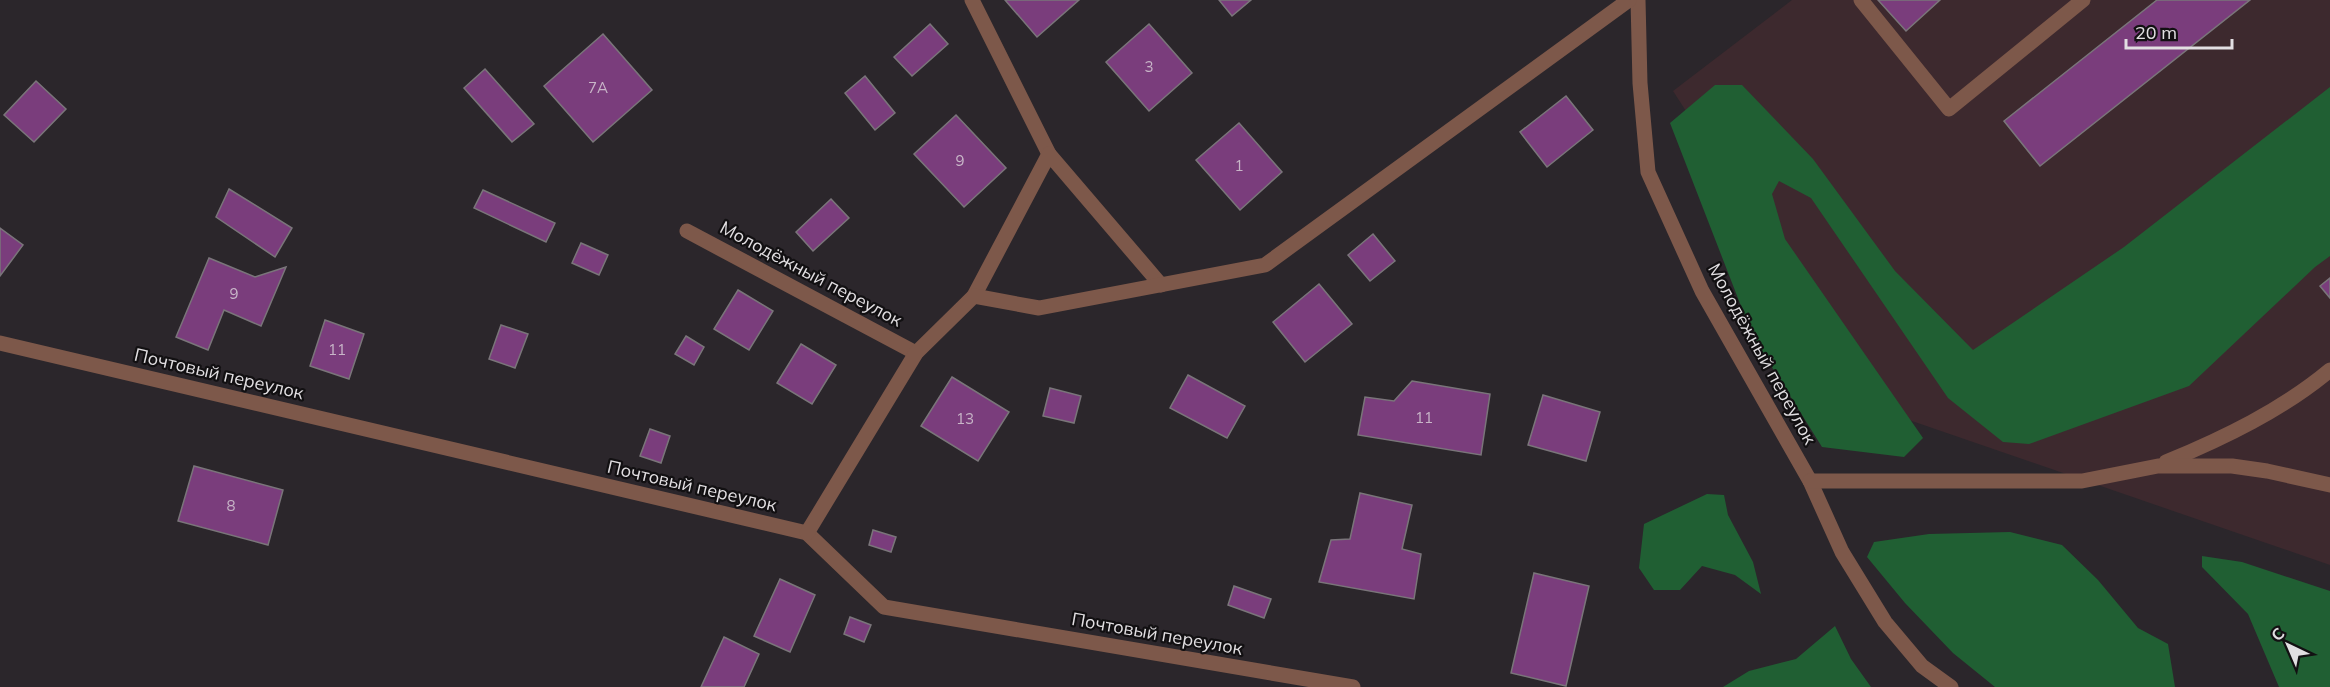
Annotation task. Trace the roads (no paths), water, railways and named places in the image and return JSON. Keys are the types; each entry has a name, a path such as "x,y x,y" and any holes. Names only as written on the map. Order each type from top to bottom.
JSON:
{"street":[{"path":"972,0 1049,154 1161,285"},
{"path":"974,296 1039,308 1264,265 1629,0"},
{"name":"Молодёжный переулок","path":"1638,0 1640,83 1647,172 1702,291 1810,481 1842,552 1885,622 1922,666 1951,687"},
{"path":"1861,0 1949,110 2083,0"},
{"path":"807,533 916,352 974,296 1049,154"},
{"name":"Молодёжный переулок","path":"687,231 916,352"},
{"name":"Почтовый переулок","path":"0,343 807,533 884,607 1353,687"},
{"path":"2158,466 2217,441 2306,390 2330,370"},
{"path":"1810,481 2082,481 2158,466 2232,466 2330,485"}]}
